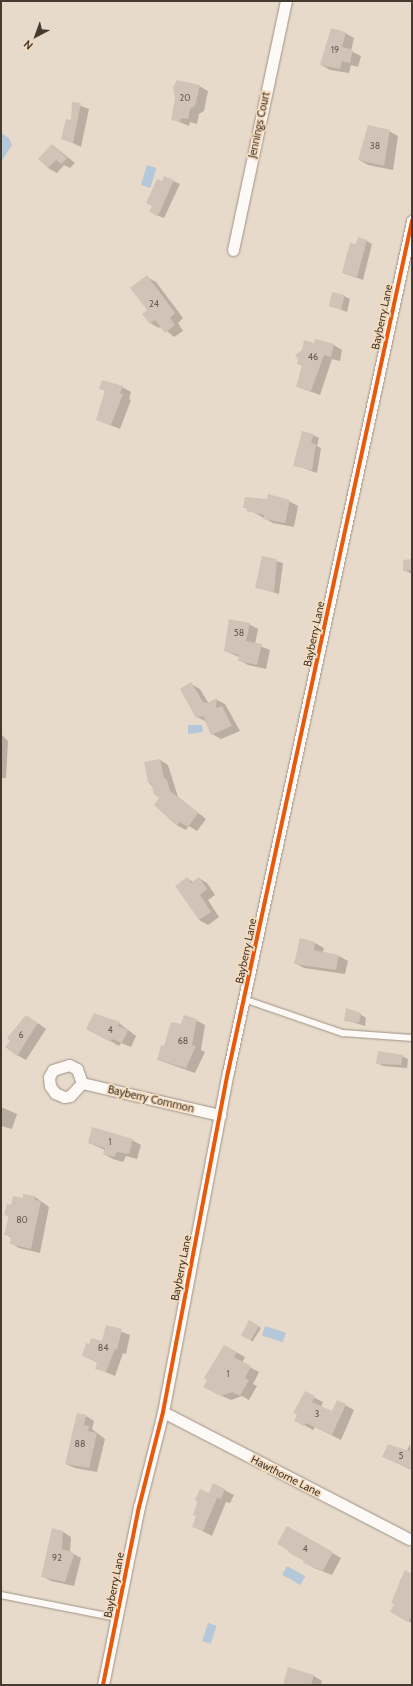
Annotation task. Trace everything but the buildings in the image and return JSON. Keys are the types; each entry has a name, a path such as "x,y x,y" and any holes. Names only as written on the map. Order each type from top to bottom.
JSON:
{"street":[{"name":"Jennings Court","path":"233,250 286,1"},
{"name":"Bayberry Lane","path":"104,1685 139,1507 163,1412 220,1115 244,1000 412,221"},
{"name":"Bayberry Common","path":"82,1083 220,1115"},
{"name":"Hawthorne Lane","path":"163,1412 409,1539"}],"lane":[{"path":"244,1000 342,1033 412,1038"},
{"path":"1,1595 117,1618"}],"water":[{"path":"1,133 9,138 12,145 1,162"},
{"path":"147,165 157,168 150,188 141,185"},
{"path":"188,725 202,725 203,732 188,734"},
{"path":"265,1326 286,1333 283,1342 262,1336"},
{"path":"287,1566 305,1576 301,1585 282,1575"},
{"path":"208,1623 217,1626 211,1644 202,1641"}],"cycle path":[{"path":"103,1685 139,1507 163,1412 228,1072 412,221"}]}
